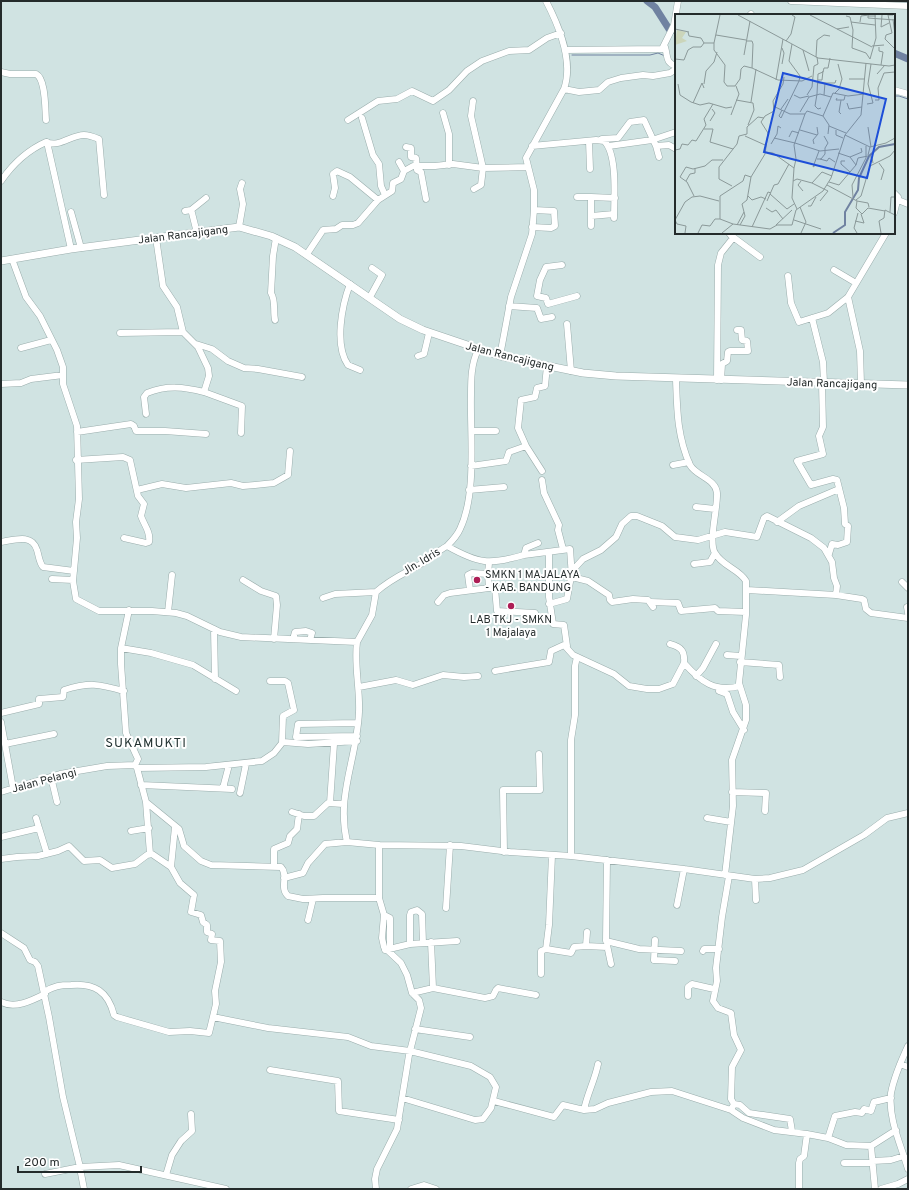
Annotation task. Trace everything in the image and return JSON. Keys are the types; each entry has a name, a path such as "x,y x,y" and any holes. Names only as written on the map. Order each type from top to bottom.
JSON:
{"main road":[{"name":"Jalan Rancajigang","path":"1,261 71,249 239,227 276,238 307,254 400,319 429,333 500,356 571,371 616,376 908,385"}],"street":[{"path":"500,356 509,306 532,227 534,190 526,158 564,89 567,77 565,50 546,1"},
{"path":"676,14 678,1"},
{"path":"791,1 908,6"},
{"path":"675,17 674,25 665,51 669,63 675,66"},
{"path":"348,120 378,101 397,100 412,91 433,101 436,100 449,90 467,71 477,64 509,51 529,50 545,38 560,34"},
{"path":"565,50 665,51"},
{"path":"564,89 579,92 599,90 608,82 621,78 644,75 653,76 670,73 675,70"},
{"path":"1,72 10,74 36,74 39,76 43,85 46,120"},
{"path":"895,90 908,94"},
{"path":"473,101 471,116 483,168 481,184 474,189"},
{"path":"444,113 449,129 449,165"},
{"path":"362,118 373,155 379,164 381,186 385,195"},
{"path":"532,146 618,138 630,122 642,120 646,122 659,157"},
{"path":"609,146 652,140 675,132"},
{"path":"1,181 10,168 35,148 48,147 50,144 85,135 99,139 104,195"},
{"path":"591,216 614,216 615,198 612,158 609,146 602,139"},
{"path":"589,141 590,169"},
{"path":"656,146 669,145 675,148"},
{"path":"48,147 71,249"},
{"path":"406,147 411,148 412,157 416,158 416,166 417,170 421,172 426,199"},
{"path":"399,162 404,171"},
{"path":"307,254 323,230 336,229 342,225 355,224 378,200 392,192 393,183 400,179 404,171 410,167 456,164 483,168 528,167"},
{"path":"333,196 335,188 333,174 337,171 350,177 378,200"},
{"path":"239,227 243,204 240,189 242,183"},
{"path":"895,194 897,195 898,200 895,210"},
{"path":"577,197 615,198"},
{"path":"590,197 591,226"},
{"path":"197,233 188,211 206,198"},
{"path":"898,200 908,204"},
{"path":"532,227 551,228 555,226 554,211 534,210"},
{"path":"71,212 81,248"},
{"path":"788,276 791,303 797,320 800,323 828,313 848,297 885,234"},
{"path":"719,380 718,265 721,253 733,235 760,258"},
{"path":"156,238 163,286 177,307 183,332 196,344 209,372 204,392"},
{"path":"275,320 275,298 271,293 276,238"},
{"path":"12,259 23,290 40,316 61,361 63,384 74,417 77,432 77,538 73,580 76,598 81,602 99,610 168,612 187,616 214,629 241,637 294,639 295,632 306,632 312,633 310,640 357,642"},
{"path":"552,317 541,319 538,308 538,289 546,268 549,266 562,265"},
{"path":"370,297 382,275 372,268"},
{"path":"834,270 856,283"},
{"path":"350,284 344,304 341,322 341,347 348,365 360,370"},
{"path":"538,296 546,298 548,304 577,296"},
{"path":"848,297 860,354 861,384"},
{"path":"509,306 538,308"},
{"path":"812,318 824,365 823,427 819,436 823,454 802,459 797,462 811,485 836,479 844,508 845,524 848,526 848,540 847,542 839,545 832,544 829,554"},
{"path":"567,324 571,371"},
{"path":"719,380 722,364 727,360 728,352 748,351 747,341 742,340 741,330 737,330"},
{"path":"120,333 183,332"},
{"path":"418,356 424,354 429,333"},
{"path":"21,348 51,340"},
{"path":"196,344 212,349 228,361 244,368 302,377"},
{"path":"447,546 461,528 466,514 471,466 471,378 473,362 478,350"},
{"path":"542,472 518,430 521,400 535,398 537,387 545,386 547,366"},
{"path":"1,384 21,383 31,379 63,375"},
{"path":"676,379 678,427 689,462 694,471 708,480 716,491 713,535 715,553 710,562 694,564"},
{"path":"146,414 144,398 148,392 174,386 188,388 204,392 242,406 241,433"},
{"path":"77,432 131,424 136,432 165,430 206,434"},
{"path":"472,431 496,432"},
{"path":"471,466 507,461 509,452 526,446"},
{"path":"137,490 162,484 186,488 232,483 246,486 274,483 288,475 290,450"},
{"path":"76,460 127,458 131,462 139,498 144,505 141,516 148,530 149,540 146,543 124,538"},
{"path":"673,465 689,462"},
{"path":"542,480 544,493 559,526 558,530 563,549"},
{"path":"469,490 504,487"},
{"path":"777,522 799,506 839,489"},
{"path":"696,507 715,509"},
{"path":"572,574 583,559 601,550 616,537 622,524 631,516 637,516 662,526 675,537 696,540 725,532 757,537 765,517 783,523 797,533 814,540 824,548 829,554 832,562 834,578 837,586 836,595"},
{"path":"1,542 23,538 29,539 36,548 43,568 74,571"},
{"name":"Jln. Idris","path":"376,592 391,580 422,563 447,546 473,560 489,563 524,555 526,548 538,543"},
{"path":"524,555 563,549 570,550 570,566 572,574 567,600 549,604"},
{"path":"549,552 549,604 553,624 565,625 567,646 571,653 614,674 629,686 640,689 659,689 672,685 684,663 685,656 682,651 677,646 670,644"},
{"path":"715,553 745,578 747,590 746,612 740,659 740,686 746,710 746,724 732,760 732,822 713,1003 718,1008 731,1013 734,1035 741,1050 732,1067 732,1107 743,1118 774,1130 792,1131 828,1138 846,1145 871,1146 896,1130"},
{"path":"489,563 489,588"},
{"path":"470,590 468,577 470,574 488,574"},
{"path":"572,574 605,591 612,602 633,599 652,604 678,603 681,611 716,608 718,611 746,612"},
{"path":"168,612 172,575"},
{"path":"52,578 73,580"},
{"path":"243,580 261,591 276,596 278,605 274,639"},
{"path":"902,582 908,588"},
{"path":"438,602 444,595 450,592 495,588 497,611 535,613"},
{"path":"747,590 836,595 863,599 866,609 872,613 908,618"},
{"path":"323,598 335,594 376,592 372,615 357,642 356,657 359,687 357,738 343,804 343,821 347,842"},
{"path":"129,610 121,648 125,727 127,738 138,759 136,766 146,802 150,854"},
{"path":"214,629 215,679"},
{"path":"696,676 703,668 716,644"},
{"path":"495,671 549,662 552,650 563,645 567,646"},
{"path":"121,648 151,652 193,665 212,675 215,679 236,691"},
{"path":"727,655 740,659 780,665 780,677"},
{"path":"571,856 572,740 575,715 575,666 577,657"},
{"path":"684,663 696,676 716,687 729,689 740,686"},
{"path":"359,687 396,680 413,685 443,675 464,677 478,676"},
{"path":"270,681 285,681 291,688 294,710 283,716 283,742 334,744 357,738"},
{"path":"1,713 38,704 39,699 62,698 64,690 89,684 102,684 124,691"},
{"path":"704,685 727,694 733,712 744,730"},
{"path":"1,722 13,788"},
{"path":"357,738 296,737 297,724 358,723"},
{"path":"325,724 325,737"},
{"path":"5,744 54,734"},
{"name":"Jalan Pelangi","path":"1,792 51,777 88,769 136,766 246,764 262,761 268,758 281,746 283,742"},
{"path":"330,803 334,744"},
{"path":"504,852 503,790 540,790 539,754"},
{"path":"240,793 246,764"},
{"path":"224,788 229,765"},
{"path":"51,777 57,802"},
{"path":"141,785 232,789"},
{"path":"732,792 766,793 765,811"},
{"path":"146,802 179,830 184,846 206,864 218,866 274,867 283,869 284,889 288,896 303,899 379,898"},
{"path":"292,812 304,816 317,815 320,810 330,803 343,804"},
{"path":"284,878 303,873 308,863 325,844 347,842 379,845 450,846 504,852 571,856 756,879 803,870 864,835 887,818 908,813"},
{"path":"274,867 274,849 288,843 290,836 297,829 299,814"},
{"path":"36,818 47,854"},
{"path":"707,818 732,822"},
{"path":"171,867 175,826"},
{"path":"1,837 39,828"},
{"path":"131,831 149,828"},
{"path":"376,1189 375,1179 377,1169 395,1134 399,1120 410,1051 420,1008 419,1000 412,993 407,975 401,963 388,949 390,918 384,915 379,898 379,845"},
{"path":"1,860 17,857 33,857 47,854 69,846 84,861 100,860 112,868 135,864 150,854"},
{"path":"446,908 450,846"},
{"path":"1,1002 11,1005 17,1004 45,993 58,984 85,984 91,985 105,996 112,1006 115,1016 169,1032 190,1031 208,1033 216,1004 215,985 221,962 220,941 211,940 212,934 207,932 207,925 203,922 201,915 191,912 195,896 180,883 171,867 150,854"},
{"path":"546,949 549,926 552,855"},
{"path":"608,860 607,944 611,964"},
{"path":"678,905 684,869"},
{"path":"756,879 756,900"},
{"path":"308,920 313,899"},
{"path":"410,944 410,916 411,912 417,910 422,914 423,943"},
{"path":"586,932 586,946"},
{"path":"1,933 24,948 30,960 36,962 45,993 63,1097 84,1189"},
{"path":"655,940 654,960 675,961"},
{"path":"388,949 410,944 457,941"},
{"path":"431,942 433,988"},
{"path":"541,974 541,951 546,949 571,953 574,947 607,944 639,949 681,951"},
{"path":"703,951 704,949 719,949"},
{"path":"688,996 688,987 692,984 714,989"},
{"path":"412,993 433,988 485,998 493,996 498,988 536,995"},
{"path":"213,1017 268,1028 348,1037 371,1046 410,1051 471,1066 490,1077 496,1087 492,1108 483,1119 475,1120 402,1098"},
{"path":"415,1029 470,1037"},
{"path":"908,1046 900,1064 891,1098 892,1113 896,1130 908,1169"},
{"path":"584,1110 596,1076 598,1064"},
{"path":"900,1064 908,1067"},
{"path":"270,1070 338,1081 339,1111 399,1120"},
{"path":"494,1101 554,1117 563,1105 584,1110 595,1109 608,1103 651,1092 672,1092 732,1107 740,1105 750,1113 790,1119 792,1131"},
{"path":"828,1138 834,1116 855,1112 862,1113 864,1109 871,1111 874,1102 891,1098"},
{"path":"166,1175 172,1155 181,1141 192,1131 191,1114"},
{"path":"799,1189 799,1163 800,1159 804,1156 806,1134"},
{"path":"871,1146 875,1189"},
{"path":"844,1164 891,1160 904,1156"},
{"path":"45,1174 80,1168 119,1165 226,1189"},
{"path":"881,1189 898,1184 908,1179"},
{"path":"411,1189 424,1185 436,1189"}],"waterway":[{"path":"647,1 655,7 669,29 675,31"},
{"path":"886,1 908,2"},
{"path":"572,55 650,55 658,53 665,56"},
{"path":"895,53 908,59"},
{"path":"895,96 908,99"}],"place":[{"name":"SMKN 1 MAJALAYA - KAB. BANDUNG","path":"477,580"},
{"name":"LAB TKJ - SMKN 1 Majalaya","path":"511,606"}],"district":[{"name":"SUKAMUKTI","path":"146,742"}]}
